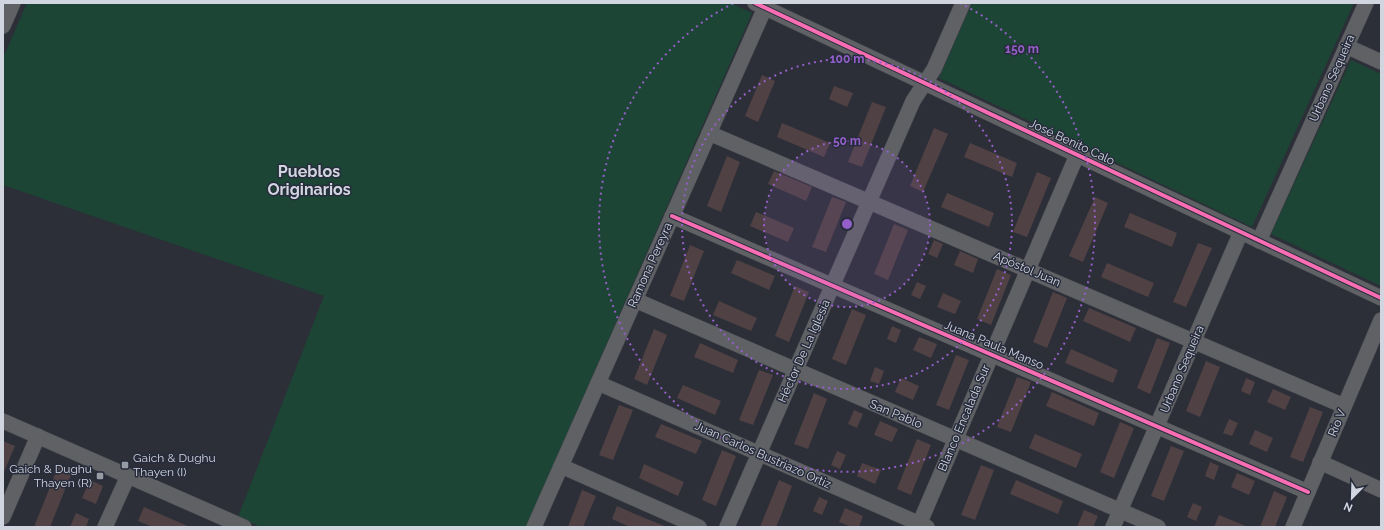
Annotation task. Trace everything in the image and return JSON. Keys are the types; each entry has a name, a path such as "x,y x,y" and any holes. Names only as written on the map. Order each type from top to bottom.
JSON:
{"street":[{"path":"3,24 13,3"},
{"name":"Héctor De La Iglesia","path":"727,527 913,102 936,64 963,3"},
{"name":"Urbano Sequeira","path":"1259,241 1366,3"},
{"name":"José Benito Calo","path":"762,4 925,83 1381,298"},
{"name":"Ramona Pereyra","path":"534,527 709,133 762,4"},
{"path":"1346,46 1381,62"},
{"name":"Apóstol Juan","path":"709,133 1344,406"},
{"name":"Blanco Encalada Sur","path":"921,526 955,439 1078,155"},
{"name":"Juana Paula Manso","path":"672,216 1308,492"},
{"name":"Urbano Sequeira","path":"1113,527 1241,232"},
{"name":"San Pablo","path":"635,300 1158,527"},
{"name":"Río V","path":"1293,527 1381,320"},
{"name":"Juan Carlos Bustriazo Ortiz","path":"598,383 921,526"},
{"path":"3,421 128,476 213,521 244,527"},
{"path":"3,517 38,436"},
{"path":"1320,462 1381,490"},
{"path":"561,466 700,527"},
{"path":"105,527 128,476"}],"green space":[{"path":"27,3 731,3 752,13 526,527 261,527 238,517 324,296 3,185 3,58"},
{"path":"972,3 1354,3 1252,227 939,78"},
{"path":"1351,60 1381,74 1381,286 1271,234"}],"building":[{"path":"762,75 775,81 758,122 745,116"},
{"path":"834,86 853,93 847,107 829,99"},
{"path":"872,102 886,107 862,167 848,162"},
{"path":"782,123 830,143 824,157 777,137"},
{"path":"934,128 948,134 923,192 910,186"},
{"path":"970,143 1017,163 1012,177 964,157"},
{"path":"727,156 740,162 721,212 707,206"},
{"path":"774,171 812,187 806,201 768,184"},
{"path":"1037,172 1051,178 1027,237 1013,232"},
{"path":"947,193 994,213 989,227 941,207"},
{"path":"832,197 846,202 826,252 812,247"},
{"path":"1095,197 1108,203 1083,262 1069,256"},
{"path":"756,212 794,228 788,242 750,226"},
{"path":"1130,213 1177,233 1172,247 1124,227"},
{"path":"894,224 908,230 888,280 874,274"},
{"path":"934,240 943,244 937,258 928,254"},
{"path":"1198,243 1212,248 1186,307 1173,302"},
{"path":"690,245 704,251 684,301 670,296"},
{"path":"960,251 978,259 973,273 954,265"},
{"path":"737,260 775,276 769,290 731,273"},
{"path":"1107,263 1154,283 1148,297 1101,277"},
{"path":"997,269 1011,275 991,325 977,319"},
{"path":"917,282 926,286 920,299 911,295"},
{"path":"795,286 809,292 789,342 775,336"},
{"path":"1053,292 1067,298 1047,348 1033,342"},
{"path":"943,293 961,301 955,314 937,307"},
{"path":"719,301 757,318 751,331 713,315"},
{"path":"1089,308 1136,328 1130,342 1083,321"},
{"path":"852,309 866,315 846,365 832,359"},
{"path":"892,326 901,330 896,343 887,339"},
{"path":"654,329 667,335 647,385 634,379"},
{"path":"919,337 937,344 931,358 913,350"},
{"path":"1157,338 1170,343 1150,394 1137,388"},
{"path":"700,343 738,360 733,373 694,357"},
{"path":"1071,349 1118,370 1113,383 1065,363"},
{"path":"956,355 969,360 949,410 936,405"},
{"path":"1206,361 1220,367 1200,417 1186,411"},
{"path":"875,367 884,371 879,384 870,381"},
{"path":"759,370 773,375 753,425 739,420"},
{"path":"1017,377 1031,382 1011,432 997,427"},
{"path":"901,378 919,386 913,400 895,392"},
{"path":"1246,378 1255,382 1250,395 1241,391"},
{"path":"683,385 721,401 715,415 677,398"},
{"path":"1273,389 1291,397 1285,410 1267,402"},
{"path":"1052,392 1099,413 1094,426 1046,406"},
{"path":"814,393 827,399 808,449 794,444"},
{"path":"619,405 633,410 613,460 599,455"},
{"path":"1310,407 1323,412 1303,462 1290,457"},
{"path":"854,410 863,414 857,428 848,424"},
{"path":"1229,419 1238,423 1232,436 1223,433"},
{"path":"880,421 898,429 892,442 874,435"},
{"path":"1120,422 1134,428 1114,478 1100,472"},
{"path":"661,424 702,441 696,454 655,437"},
{"path":"1255,430 1273,438 1267,452 1249,444"},
{"path":"1035,434 1082,454 1076,468 1029,448"},
{"path":"917,439 931,445 911,495 897,489"},
{"path":"3,441 15,446 3,474"},
{"path":"1171,446 1184,451 1164,501 1151,496"},
{"path":"722,450 736,456 716,506 702,500"},
{"path":"837,451 846,455 840,469 831,465"},
{"path":"1210,462 1219,466 1214,480 1205,476"},
{"path":"862,463 881,470 875,484 857,476"},
{"path":"644,464 684,482 678,496 639,478"},
{"path":"981,465 994,470 975,520 961,515"},
{"path":"58,467 72,473 50,527 34,527"},
{"path":"1237,473 1255,481 1249,495 1231,487"},
{"path":"90,480 103,486 96,504 82,498"},
{"path":"779,480 792,486 780,518 776,527 760,527"},
{"path":"1016,480 1063,501 1058,514 1010,494"},
{"path":"582,490 596,496 583,527 568,527"},
{"path":"1274,491 1287,497 1275,527 1260,527"},
{"path":"819,497 828,501 822,515 813,511"},
{"path":"1193,503 1202,507 1196,521 1187,517"},
{"path":"617,506 667,527 630,527 612,519"},
{"path":"144,507 190,527 153,527 138,521"},
{"path":"845,508 863,516 859,527 852,527 839,522"},
{"path":"1084,510 1098,516 1093,527 1077,527"},
{"path":"76,513 89,519 86,527 70,527"},
{"path":"1219,515 1248,527 1214,527"}],"cycle path":[{"path":"755,3 1381,298"},
{"path":"672,216 1308,492"}],"place":[{"name":"Gaich & Dughu Thayen (I)","path":"125,465"},
{"name":"Gaich & Dughu Thayen (R)","path":"100,476"}],"district":[{"name":"Pueblos Originarios","path":"309,180"}]}
